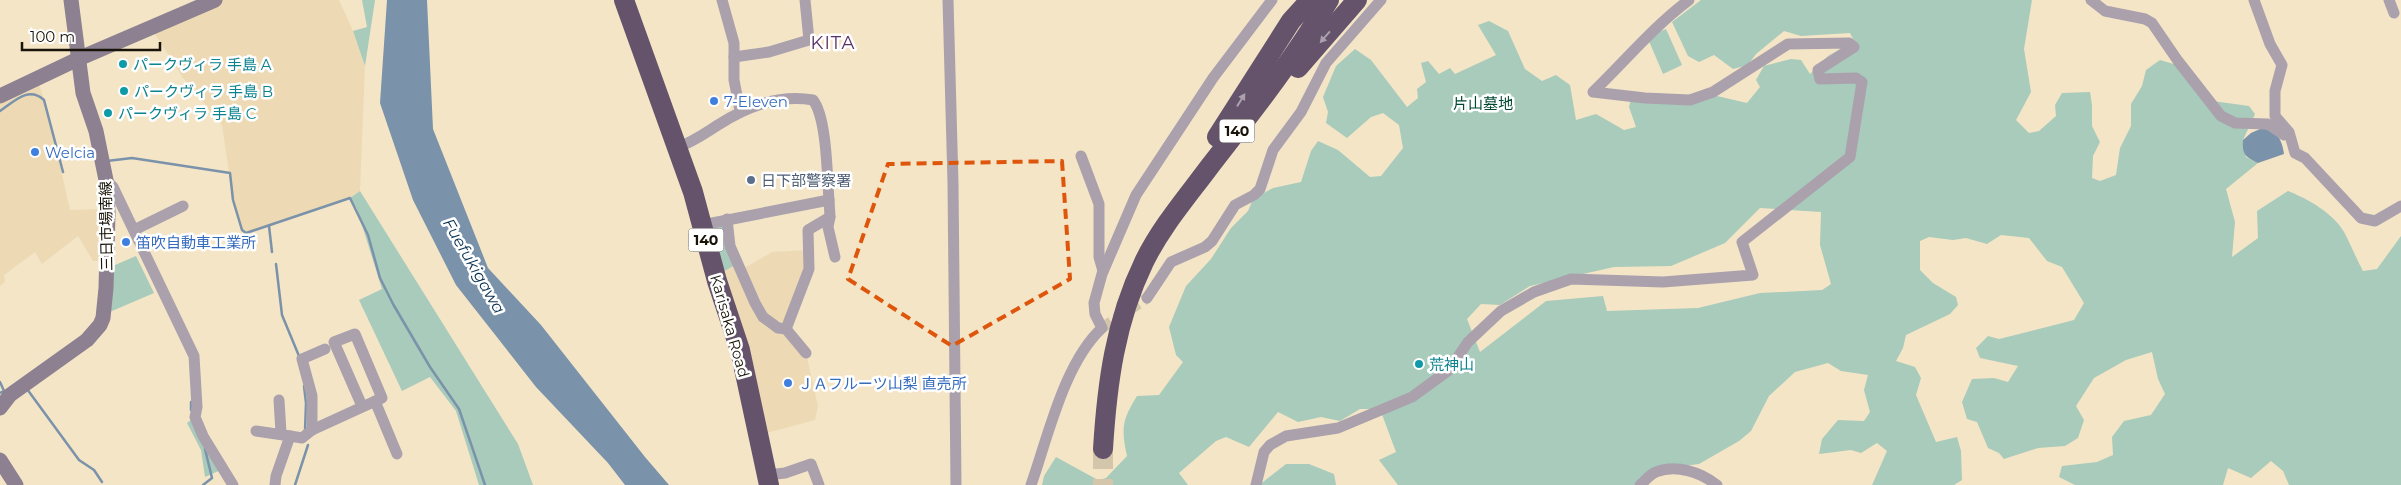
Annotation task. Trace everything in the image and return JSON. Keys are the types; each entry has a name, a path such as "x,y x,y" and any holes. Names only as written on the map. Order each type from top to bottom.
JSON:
{"highway":[{"name":"Karisaka Road","path":"624,0 678,147 717,281 740,350 768,480"},
{"path":"1144,261 1179,191 1236,109 1291,21 1310,0"},
{"name":"140","path":"1103,449 1106,400 1113,355 1126,307 1144,261 1166,226 1292,57 1329,0"},
{"path":"1166,226 1240,134 1357,0"}],"main road":[{"name":"三日市場南線","path":"2,402 87,340 100,325 103,318 106,288 108,213 106,180 96,130 83,93 71,0"},
{"path":"0,96 78,59 216,0"},
{"path":"0,460 16,485"}],"street":[{"path":"722,0 734,43 734,80 740,111"},
{"path":"734,57 769,52 809,40 805,0"},
{"path":"948,0 953,183 956,485"},
{"path":"1031,485 1074,364 1089,340 1102,328 1095,314 1094,303 1103,271 1125,217 1148,175 1213,78 1272,0"},
{"path":"1147,298 1171,262 1205,248 1212,241 1235,205 1254,195 1260,189 1273,150 1300,112 1326,63 1381,0"},
{"path":"1256,485 1264,452 1278,440 1286,436 1338,428 1412,397 1449,370 1468,342 1495,316 1534,292 1571,279 1663,282 1753,274 1742,242 1850,157 1862,82 1856,78 1820,79 1818,70 1854,47 1849,42 1788,44 1714,92 1690,100 1645,98 1593,92 1638,45 1660,27 1666,18 1689,0"},
{"path":"2091,0 2105,11 2145,19 2152,23 2178,61 2221,116 2235,123 2268,124 2274,126 2290,141"},
{"path":"2254,0 2270,44 2282,65 2275,91 2275,116 2289,132 2294,153 2305,158 2361,218 2375,221 2401,206"},
{"path":"2389,0 2394,13"},
{"path":"678,147 692,142 740,111 756,105 800,98 812,100 816,105 824,137 830,200 828,227 835,257"},
{"path":"1081,156 1099,204 1099,258 1103,271"},
{"path":"106,180 113,187 194,356 197,407 195,417 203,436 233,485"},
{"path":"702,225 830,200"},
{"path":"134,230 183,206"},
{"path":"786,329 809,269 808,230 830,217"},
{"path":"727,219 730,246 763,318 778,328 786,329 806,353"},
{"path":"256,431 302,438 312,430 382,398 355,334 334,342 362,406"},
{"path":"312,430 312,396 302,359 325,349"},
{"path":"275,485 286,435 279,400"},
{"path":"375,401 397,454"},
{"path":"768,480 811,464 819,485"},
{"path":"1640,485 1655,472 1674,468 1693,471 1717,485"}],"highlighted area":[{"path":"1062,161 1070,279 952,346 848,279 888,164"}],"shaded area":[{"path":"205,0 339,0 353,31 365,66 360,191 350,198 251,232 242,230 233,200 222,125 183,78 151,28"},
{"path":"37,78 47,108 70,210 99,209 103,261 93,261 78,236 42,264 35,252 4,275 5,282 0,286 0,96"},
{"path":"809,250 786,329 806,353 818,406 815,420 767,433 719,274 737,264 741,270 772,252"}],"green space":[{"path":"362,0 375,0 365,66 353,31 367,27"},
{"name":"片山墓地","path":"1701,0 2032,0 2024,49 2031,92 2016,120 2029,133 2039,131 2056,116 2055,105 2062,93 2090,92 2092,126 2100,142 2093,156 2092,178 2100,181 2116,175 2120,148 2131,126 2131,104 2142,86 2146,70 2160,60 2177,65 2205,100 2249,106 2255,114 2243,140 2246,157 2258,163 2226,189 2235,222 2232,257 2258,238 2257,211 2288,191 2312,202 2339,225 2363,271 2377,269 2401,236 2401,485 2289,485 2283,471 2271,461 2251,478 2228,468 2223,485 2075,485 2059,477 2062,466 2097,462 2113,455 2112,437 2124,421 2151,415 2165,394 2158,379 2152,352 2126,360 2094,378 2076,406 2084,420 2078,438 2065,446 2038,448 2004,459 1999,453 1988,448 1977,422 1967,419 1962,402 1972,379 1994,378 2008,382 2018,366 1980,358 1976,348 1988,336 1999,339 2074,320 2084,303 2062,267 2047,261 2029,238 2001,235 1987,244 1966,238 1953,240 1929,237 1920,241 1920,270 1933,283 1956,297 1958,305 1950,314 1906,335 1903,348 1896,361 1915,367 1921,378 1916,395 1936,442 1957,437 1961,451 1962,480 1954,485 1872,485 1887,451 1877,443 1861,453 1851,450 1819,454 1822,439 1838,420 1864,421 1870,412 1864,390 1868,375 1841,371 1828,363 1795,372 1769,396 1751,431 1739,441 1699,464 1668,468 1635,485 1398,485 1379,460 1396,452 1380,409 1360,409 1340,421 1321,417 1298,422 1278,412 1249,447 1226,437 1216,441 1179,473 1188,485 1042,485 1044,476 1056,457 1098,480 1106,478 1127,456 1124,424 1132,404 1137,396 1159,395 1183,362 1176,355 1169,327 1186,286 1211,259 1231,228 1248,211 1253,199 1273,188 1301,182 1311,151 1318,141 1338,150 1370,177 1381,176 1403,148 1399,125 1383,113 1371,117 1347,138 1326,123 1328,112 1323,97 1336,66 1355,49 1371,60 1407,107 1418,98 1417,89 1426,82 1421,63 1428,61 1439,74 1450,68 1455,74 1496,55 1478,25 1489,21 1508,31 1525,69 1542,81 1556,75 1570,85 1576,120 1596,114 1624,130 1636,127 1629,107 1631,99 1717,96 1747,103 1760,87 1756,80 1764,66 1791,59 1801,60 1810,74 1828,56 1854,41 1850,33 1801,36 1784,31 1756,54 1748,65 1733,69 1714,55 1699,62 1688,56 1672,22","holes":["1760,208 1821,212 1820,245 1831,284 1822,290 1760,293 1698,308 1607,311 1603,296 1546,301 1480,352 1467,319 1481,304 1500,305 1530,286 1614,267 1671,266 1725,243"]},
{"path":"1666,29 1682,65 1663,74 1649,41 1659,32"},
{"path":"360,191 518,444 533,485 479,485 456,411 430,377 402,391 359,300 382,289 357,209 350,198"},
{"path":"727,221 737,264 719,274 708,225"},
{"path":"136,256 154,293 105,314 108,268"},
{"path":"195,417 223,469 205,477 201,450 187,423"},
{"path":"1286,464 1309,464 1334,474 1336,485 1249,485 1263,482"}],"water":[{"name":"Fuefukigawa","path":"387,0 427,0 433,129 488,268 541,325 669,485 625,485 608,463 536,387 456,285 413,200 380,103"},
{"path":"2260,129 2270,130 2280,139 2284,154 2258,163 2247,157 2243,149 2243,140 2251,133"}],"waterway":[{"path":"0,111 22,96 32,94 44,100 63,172"},
{"path":"107,161 132,158 230,173 233,200 242,230 246,233 350,198 368,235 380,278 393,304 430,367 459,409 485,485"},
{"path":"269,226 272,252"},
{"path":"276,264 282,315 299,356"},
{"path":"0,382 4,391 0,393"},
{"path":"304,386 306,403 305,431"},
{"path":"27,389 79,460 94,470 102,482"},
{"path":"191,402 191,410"},
{"path":"295,485 308,445"},
{"path":"203,485 212,478 205,449"}],"tunnel":[{"path":"1102,328 1147,298"},
{"path":"1103,449 1103,485"}],"place":[{"name":"パークヴィラ 手島 A","path":"123,64"},
{"name":"パークヴィラ 手島 B","path":"124,91"},
{"name":"7-Eleven","path":"714,101"},
{"name":"パークヴィラ 手島 C","path":"108,113"},
{"name":"Welcia","path":"35,152"},
{"name":"日下部警察署","path":"751,180"},
{"name":"笛吹自動車工業所","path":"126,242"},
{"name":"荒神山","path":"1419,364"},
{"name":"ＪＡフルーツ山梨 直売所","path":"788,383"}],"district":[{"name":"KITA","path":"833,43"}]}
